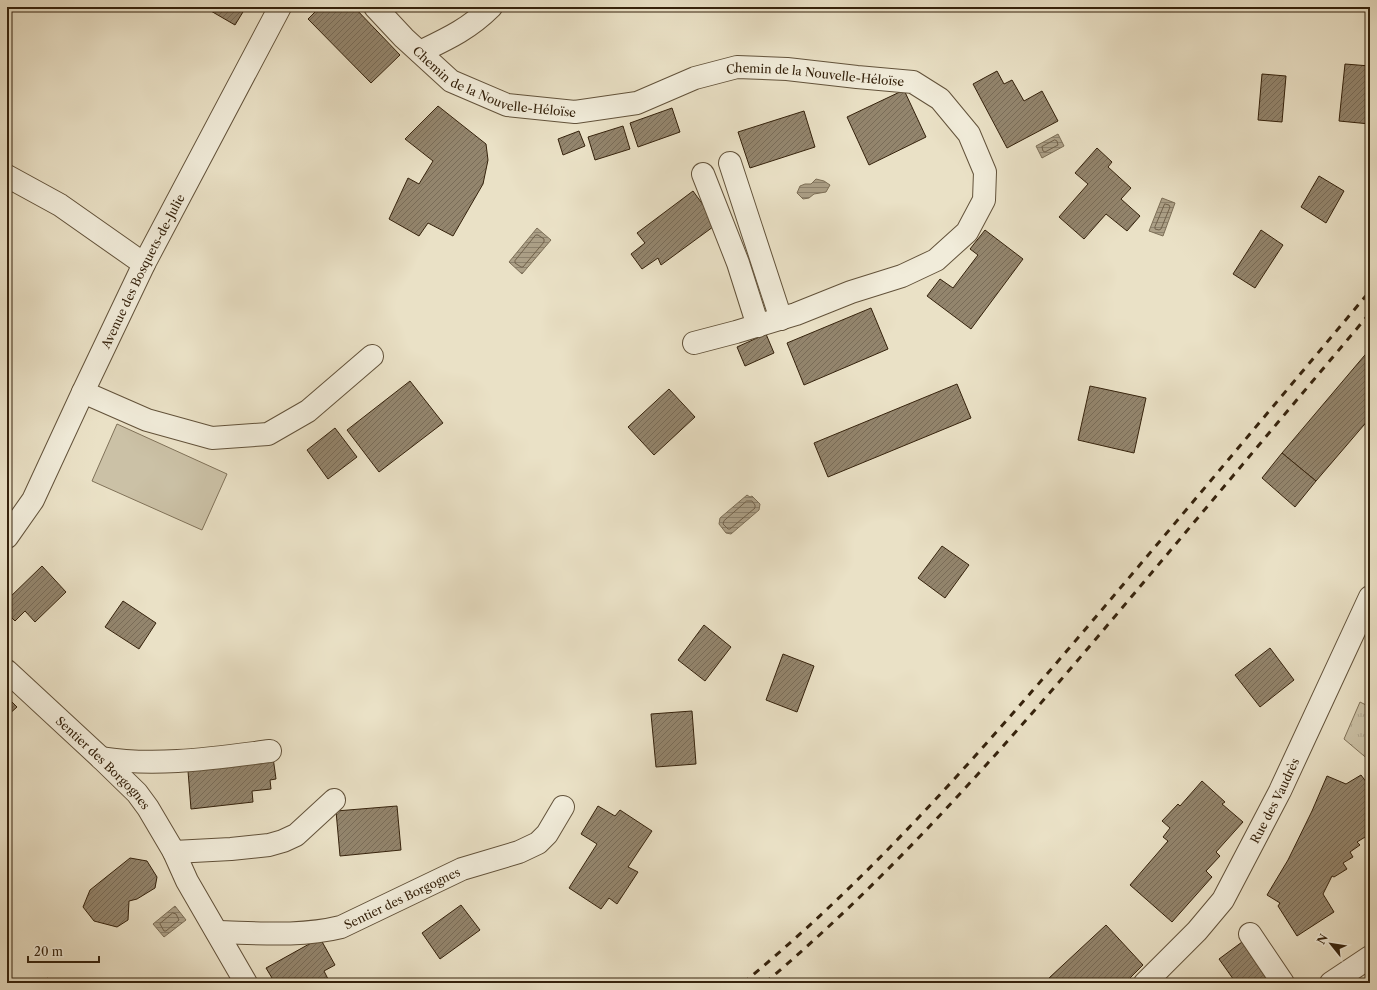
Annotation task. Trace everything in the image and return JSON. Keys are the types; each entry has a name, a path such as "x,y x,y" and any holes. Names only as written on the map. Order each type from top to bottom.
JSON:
{"street":[{"name":"Avenue des Bosquets-de-Julie","path":"7,537 33,500 144,264 280,7"},
{"name":"Chemin de la Nouvelle-Héloïse","path":"375,7 420,52 452,81 507,104 575,112 637,102 695,78 737,67 787,69 913,82 940,99 969,134 984,172 984,200 967,232 936,260 909,273 851,292 781,319 694,343"},
{"path":"420,52 449,38 474,23 491,7"},
{"path":"730,163 781,319"},
{"path":"703,174 738,263 758,326"},
{"path":"7,176 60,205 144,264"},
{"path":"83,392 147,420 212,438 268,434 308,411 372,356"},
{"name":"Rue des Vaudrès","path":"1145,983 1188,941 1223,900 1280,791 1370,597"},
{"name":"Sentier des Borgognes","path":"7,671 137,792 174,852 187,881 246,983"},
{"path":"101,758 120,761 179,762 270,751"},
{"path":"174,852 231,849 269,845 283,841 296,836 334,800"},
{"name":"Sentier des Borgognes","path":"217,932 298,933 323,932 341,928 462,869 519,852 538,843 547,834 563,806"},
{"path":"1250,934 1283,983"},
{"path":"1331,983 1370,957"}],"green space":[{"path":"117,424 227,474 202,530 92,481"},
{"path":"1360,702 1370,707 1370,761 1344,739"}],"water":[{"path":"1058,134 1064,146 1042,158 1036,146"},
{"path":"816,179 824,181 830,185 826,192 814,194 809,198 803,199 797,193 800,186 811,184"},
{"path":"1162,198 1175,203 1163,236 1149,231"},
{"path":"537,228 551,240 522,274 509,262"},
{"path":"747,495 750,497 752,496 760,504 759,510 731,534 726,533 719,524 720,518"},
{"path":"175,906 186,920 164,937 153,924"}],"building":[{"path":"204,7 246,7 235,25"},
{"path":"320,7 354,7 400,55 371,83 308,19"},
{"path":"1345,64 1370,66 1370,124 1339,121"},
{"path":"997,71 1004,84 1012,80 1024,101 1042,91 1058,121 1007,148 973,84"},
{"path":"1262,74 1286,76 1282,122 1258,120"},
{"path":"904,90 926,137 869,165 847,117"},
{"path":"438,106 486,144 488,160 483,184 453,236 428,223 419,236 389,219 408,178 419,184 433,161 405,139"},
{"path":"672,108 680,132 638,147 630,123"},
{"path":"804,111 815,147 750,168 738,132"},
{"path":"623,126 630,149 595,160 588,137"},
{"path":"579,131 585,146 563,155 558,139"},
{"path":"1097,148 1112,162 1108,167 1131,188 1121,199 1140,216 1127,231 1106,214 1084,239 1059,217 1088,184 1075,173"},
{"path":"1319,176 1344,191 1326,223 1301,207"},
{"path":"693,191 717,224 661,265 658,258 642,269 631,254 645,243 637,233"},
{"path":"985,230 1023,259 971,329 927,296 940,279 953,288 978,255 970,249"},
{"path":"1261,230 1283,245 1255,288 1233,274"},
{"path":"871,308 888,349 804,385 787,343"},
{"path":"766,334 774,353 745,366 737,347"},
{"path":"1370,349 1370,418 1316,481 1282,453"},
{"path":"410,381 443,423 379,472 347,430"},
{"path":"957,384 971,418 828,477 814,443"},
{"path":"1090,386 1146,398 1134,453 1078,440"},
{"path":"669,389 695,417 654,455 628,427"},
{"path":"335,428 357,457 328,479 307,450"},
{"path":"1282,453 1316,481 1295,507 1262,478"},
{"path":"942,546 969,565 945,598 918,578"},
{"path":"42,566 66,592 35,622 25,611 15,621 7,613 7,600"},
{"path":"123,601 156,623 139,649 105,627"},
{"path":"704,625 731,647 705,681 678,660"},
{"path":"1270,648 1294,680 1260,707 1235,675"},
{"path":"783,654 814,666 797,712 766,700"},
{"path":"7,697 17,707 7,716"},
{"path":"692,711 696,764 656,767 651,714"},
{"path":"273,757 276,779 270,780 271,789 252,791 253,802 191,809 188,771"},
{"path":"1361,775 1370,787 1367,790 1370,795 1370,834 1357,842 1360,845 1350,852 1353,857 1343,863 1347,869 1334,877 1332,876 1323,894 1334,912 1297,936 1278,906 1280,903 1267,895 1288,860 1327,776 1346,784"},
{"path":"1202,781 1225,802 1222,804 1243,822 1216,852 1220,856 1206,871 1212,877 1172,922 1130,885 1168,841 1163,837 1170,828 1162,821 1178,804 1180,806"},
{"path":"397,806 401,850 340,856 336,811"},
{"path":"598,806 615,816 620,810 652,831 628,867 638,872 617,904 609,898 601,909 569,888 597,844 581,834"},
{"path":"130,858 147,861 157,877 155,888 137,899 129,901 128,920 117,927 94,921 83,907 90,890"},
{"path":"461,905 480,930 440,959 422,933"},
{"path":"1106,925 1143,965 1125,983 1054,983 1049,978"},
{"path":"320,938 335,965 324,971 329,981 326,983 275,983 266,968"},
{"path":"1242,942 1271,983 1236,983 1219,959"},
{"path":"47,978 55,983 43,983"}],"railway":[{"path":"743,983 835,902 921,815 1003,725 1370,291"},
{"path":"765,983 854,903 977,775 1095,640 1370,313"}]}
